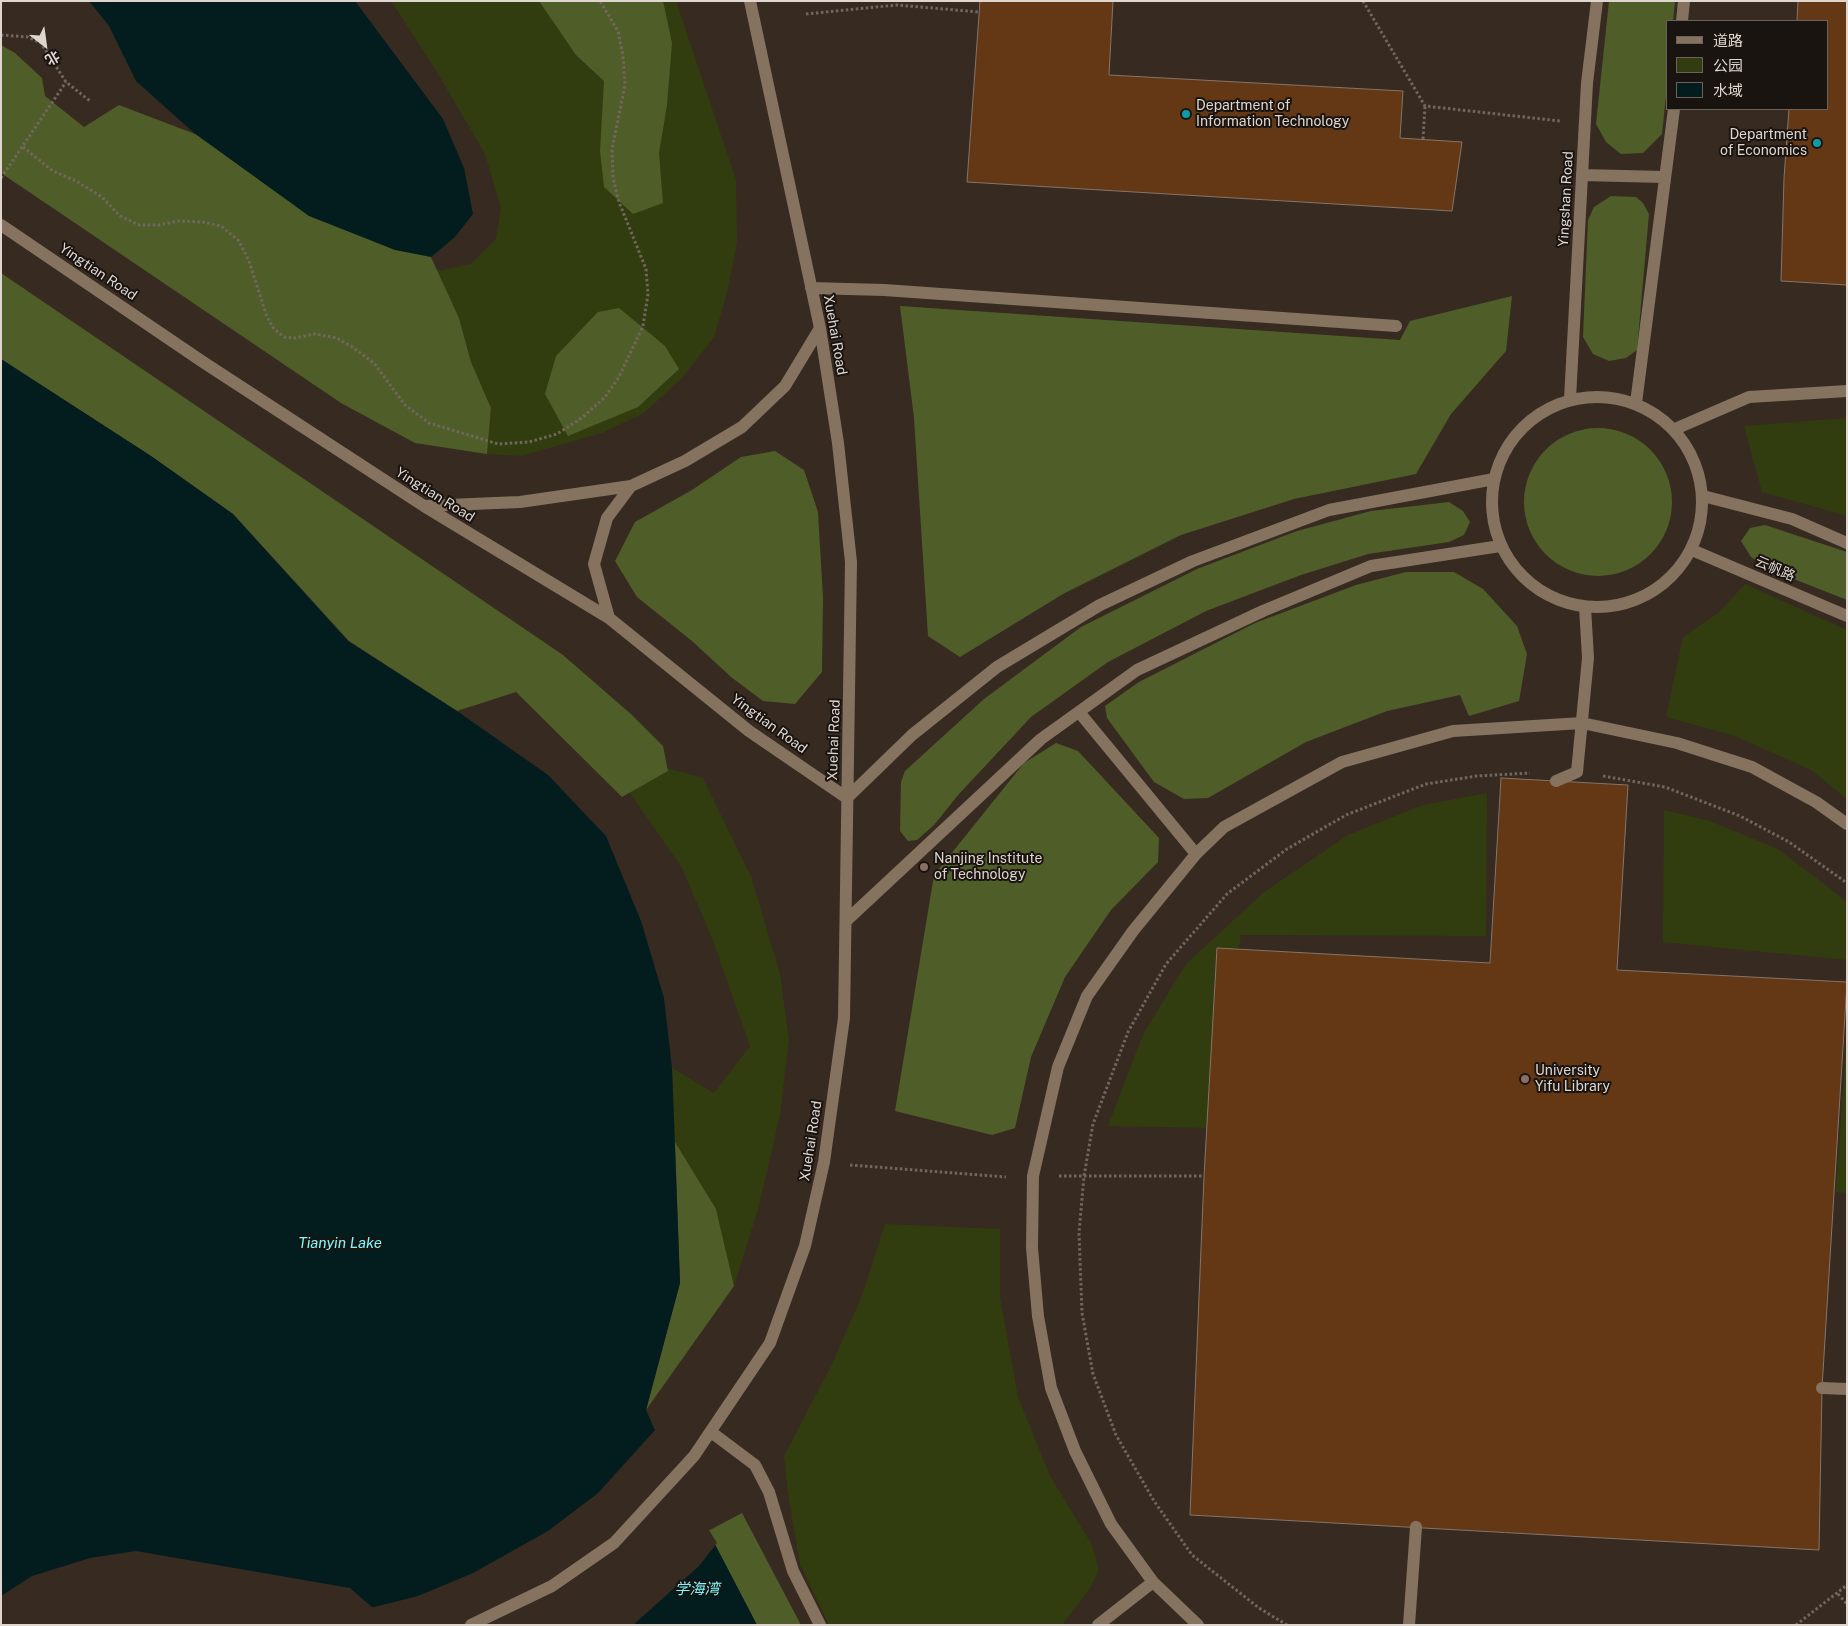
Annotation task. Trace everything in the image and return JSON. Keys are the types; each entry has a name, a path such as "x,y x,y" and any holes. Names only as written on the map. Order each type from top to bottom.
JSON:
{"street":[{"name":"Xuehai Road","path":"471,1625 552,1586 614,1543 694,1456 770,1343 806,1246 824,1162 844,1018 847,920 847,798 851,689 851,562 838,443 820,328 750,1"},
{"name":"Yingshan Road","path":"1570,400 1585,123 1596,1"},
{"path":"1682,20 1684,1"},
{"path":"1636,403 1674,110"},
{"path":"1582,174 1664,177"},
{"name":"Yingtian Road","path":"1,225 203,362 424,506 609,618 749,731 847,798"},
{"path":"812,288 894,291 1396,326"},
{"path":"424,506 520,502 632,486 685,461 742,427 785,386 820,328"},
{"path":"1675,429 1749,397 1847,391"},
{"path":"1604,396 1636,403 1657,414 1675,429 1695,460 1703,496 1701,524 1692,550 1673,575 1648,595 1617,606 1585,607 1559,600 1534,587 1515,569 1500,546 1492,513 1494,479 1504,452 1521,429 1544,410 1570,400 1604,396"},
{"path":"847,798 912,734 997,667 1100,604 1194,561 1329,510 1494,479"},
{"path":"609,618 594,564 607,518 632,486"},
{"path":"1703,496 1792,519 1847,543"},
{"path":"847,920 1041,739 1137,670 1263,611 1371,566 1500,546"},
{"name":"云帆路","path":"1692,550 1847,616"},
{"path":"1556,781 1577,772 1588,658 1585,607"},
{"path":"1079,712 1196,854"},
{"path":"1198,1625 1153,1582 1112,1524 1075,1451 1051,1388 1038,1316 1034,1277 1032,1248 1033,1176 1058,1067 1087,996 1133,931 1196,854 1224,827 1342,762 1453,731 1582,723 1677,743 1752,767 1816,802 1847,824"},
{"path":"1822,1388 1847,1389"},
{"path":"711,1432 755,1465 769,1492 793,1571 820,1625"},
{"path":"1409,1625 1416,1527"},
{"path":"1098,1625 1153,1582"}],"path":[{"path":"23,147 53,170 102,197 120,216 139,225 160,225 180,221 202,222 221,226 239,242 249,260 267,317 274,329 284,338 315,334 337,338 352,347 374,363 406,405 429,423 498,444 529,442 557,434 583,417 605,397 618,378 643,326 648,294 646,269 619,202 613,178 612,149 625,85 623,56 618,31 600,1"},
{"path":"1363,1 1425,106 1422,139"},
{"path":"806,14 898,3 979,12"},
{"path":"1,35 28,37 41,43 66,82 90,100"},
{"path":"1,178 66,82"},
{"path":"1425,106 1585,123"},
{"path":"1577,772 1665,787 1740,816 1789,842 1847,883"},
{"path":"1287,1625 1259,1608 1192,1555 1154,1501 1116,1435 1094,1374 1082,1313 1079,1233 1084,1176 1093,1124 1128,1032 1166,964 1227,894 1287,849 1346,816 1426,784 1477,776 1532,773"},
{"path":"824,1162 987,1177 1204,1176"},
{"path":"1796,1625 1838,1594 1847,1585"},
{"path":"1838,1594 1847,1604"}],"green space":[{"path":"391,1 676,1 736,180 737,243 727,293 714,337 683,377 644,413 602,433 521,456 487,454 491,408 471,362 459,318 437,271 471,264 496,239 501,208 485,154 437,72"},
{"path":"539,1 663,1 672,43 667,105 659,153 663,203 633,214 604,187 600,151 604,81 576,55"},
{"path":"1609,1 1675,1 1673,20 1666,20 1666,96 1662,134 1643,153 1621,154 1606,142 1596,124"},
{"path":"1,45 15,53 42,78 45,96 84,127 119,105 195,134 430,255 459,318 471,362 491,408 487,454 415,443 341,403 1,173"},
{"path":"1611,196 1636,197 1643,203 1649,214 1637,350 1626,358 1609,361 1593,354 1583,337 1588,220 1594,207"},
{"path":"1,273 563,655 632,715 663,746 668,771 622,797 516,692 457,711 349,641 233,514 151,456 1,359"},
{"path":"1512,296 1506,351 1451,414 1416,474 1294,499 1181,535 1063,594 960,657 928,636 914,418 900,306 1400,340 1410,321"},
{"path":"619,308 665,346 679,369 638,407 568,436 545,394 556,356 598,312"},
{"path":"1847,418 1847,516 1762,492 1744,426"},
{"path":"1598,428 1613,429 1626,433 1651,449 1667,474 1671,487 1671,517 1667,530 1651,555 1626,571 1613,575 1598,576 1583,575 1570,571 1545,555 1529,530 1525,517 1524,502 1525,487 1529,474 1545,449 1570,433 1583,429"},
{"path":"775,451 804,470 818,512 823,598 822,672 795,704 763,701 731,677 692,641 637,597 615,561 635,522 692,490 741,457"},
{"path":"1449,502 1463,511 1470,522 1464,535 1449,542 1368,554 1301,575 1206,611 1108,662 1031,717 959,794 934,825 917,840 908,841 900,831 901,782 905,771 984,699 1081,627 1197,569 1297,531 1371,511"},
{"path":"1765,525 1847,552 1847,600 1766,568 1751,557 1741,541 1750,528"},
{"path":"1406,572 1454,572 1483,589 1517,626 1527,654 1519,701 1469,716 1460,695 1387,711 1306,742 1208,798 1184,799 1154,782 1107,718 1105,706 1139,682 1255,623 1356,585"},
{"path":"1745,584 1847,630 1847,799 1811,770 1735,736 1666,717 1683,637 1718,613"},
{"path":"1056,743 1078,751 1159,838 1158,862 1111,910 1065,977 1031,1057 1015,1128 992,1135 895,1111 934,875 1024,763"},
{"path":"600,750 703,778 752,879 780,974 789,1040 780,1115 759,1206 734,1286 716,1209 675,1142 672,1068 714,1093 750,1046 713,941 682,868"},
{"path":"1487,793 1486,936 1241,935 1210,1128 1108,1126 1143,1034 1186,964 1264,892 1348,835 1423,805"},
{"path":"1664,810 1710,821 1778,849 1841,897 1847,903 1847,960 1663,942"},
{"path":"1847,1030 1847,1193 1836,1192"},
{"path":"675,1142 716,1209 734,1286 646,1410 680,1283"},
{"path":"885,1224 1000,1229 1000,1297 1018,1397 1050,1476 1091,1543 1099,1570 1089,1590 1062,1625 829,1625 800,1564 788,1494 784,1456 832,1364 863,1293"},
{"path":"742,1513 801,1625 757,1625 708,1531"}],"water":[{"path":"89,1 355,1 443,119 464,168 473,214 455,237 431,257 395,250 309,216 194,133 136,81 109,26"},
{"name":"Tianyin Lake","path":"1,359 151,456 233,514 348,641 457,711 548,775 606,836 641,921 664,998 672,1068 680,1283 646,1410 683,1493 708,1531 757,1625 386,1625 380,1614 350,1588 136,1551 90,1558 32,1576 1,1596"}],"pier":[{"path":"657,1428 685,1492 717,1543 699,1566 633,1625 383,1625 378,1615 370,1608 418,1596 473,1573 548,1531 598,1493"}],"building":[{"name":"Department of Information Technology","path":"980,1 1113,1 1109,75 1403,91 1400,138 1462,142 1452,211 967,182"},
{"name":"Department of Economics","path":"1798,1 1847,1 1847,285 1781,281 1784,178 1789,110 1828,110 1828,20 1797,20"},
{"name":"University Yifu Library","path":"1501,778 1628,785 1617,970 1847,982 1822,1388 1819,1550 1190,1515 1204,1176 1217,948 1490,963"}],"place":[{"name":"Department of Information Technology","path":"1186,114"},
{"name":"Department of Economics","path":"1817,143"},
{"name":"Nanjing Institute of Technology","path":"924,867"},
{"name":"University Yifu Library","path":"1525,1079"}],"water label":[{"name":"学海湾","path":"697,1589"}]}
